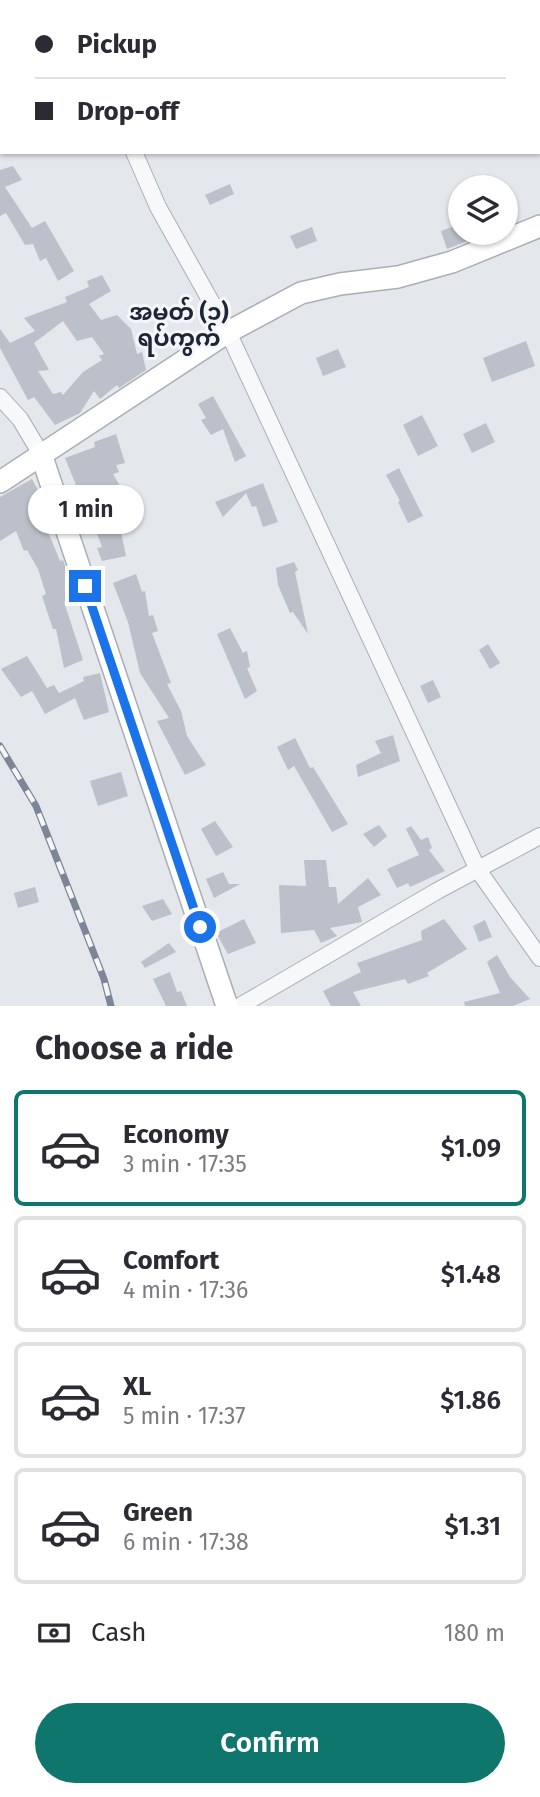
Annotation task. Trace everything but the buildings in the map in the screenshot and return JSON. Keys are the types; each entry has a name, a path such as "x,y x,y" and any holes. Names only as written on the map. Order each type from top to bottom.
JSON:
{"main road":[{"path":"0,482 229,332 301,293 425,270 540,226"},
{"path":"41,454 227,1006"}],"street":[{"path":"135,154 159,206 229,332 478,870 540,958"},
{"path":"0,397 20,419 41,454"},
{"path":"240,1006 540,836"}],"railway":[{"path":"0,746 36,806 104,979 111,1006"}],"district":[{"name":"အမှတ် (၁) ရပ်ကွက်","path":"179,325"}],"route":[{"path":"85,586 200,927"}]}
